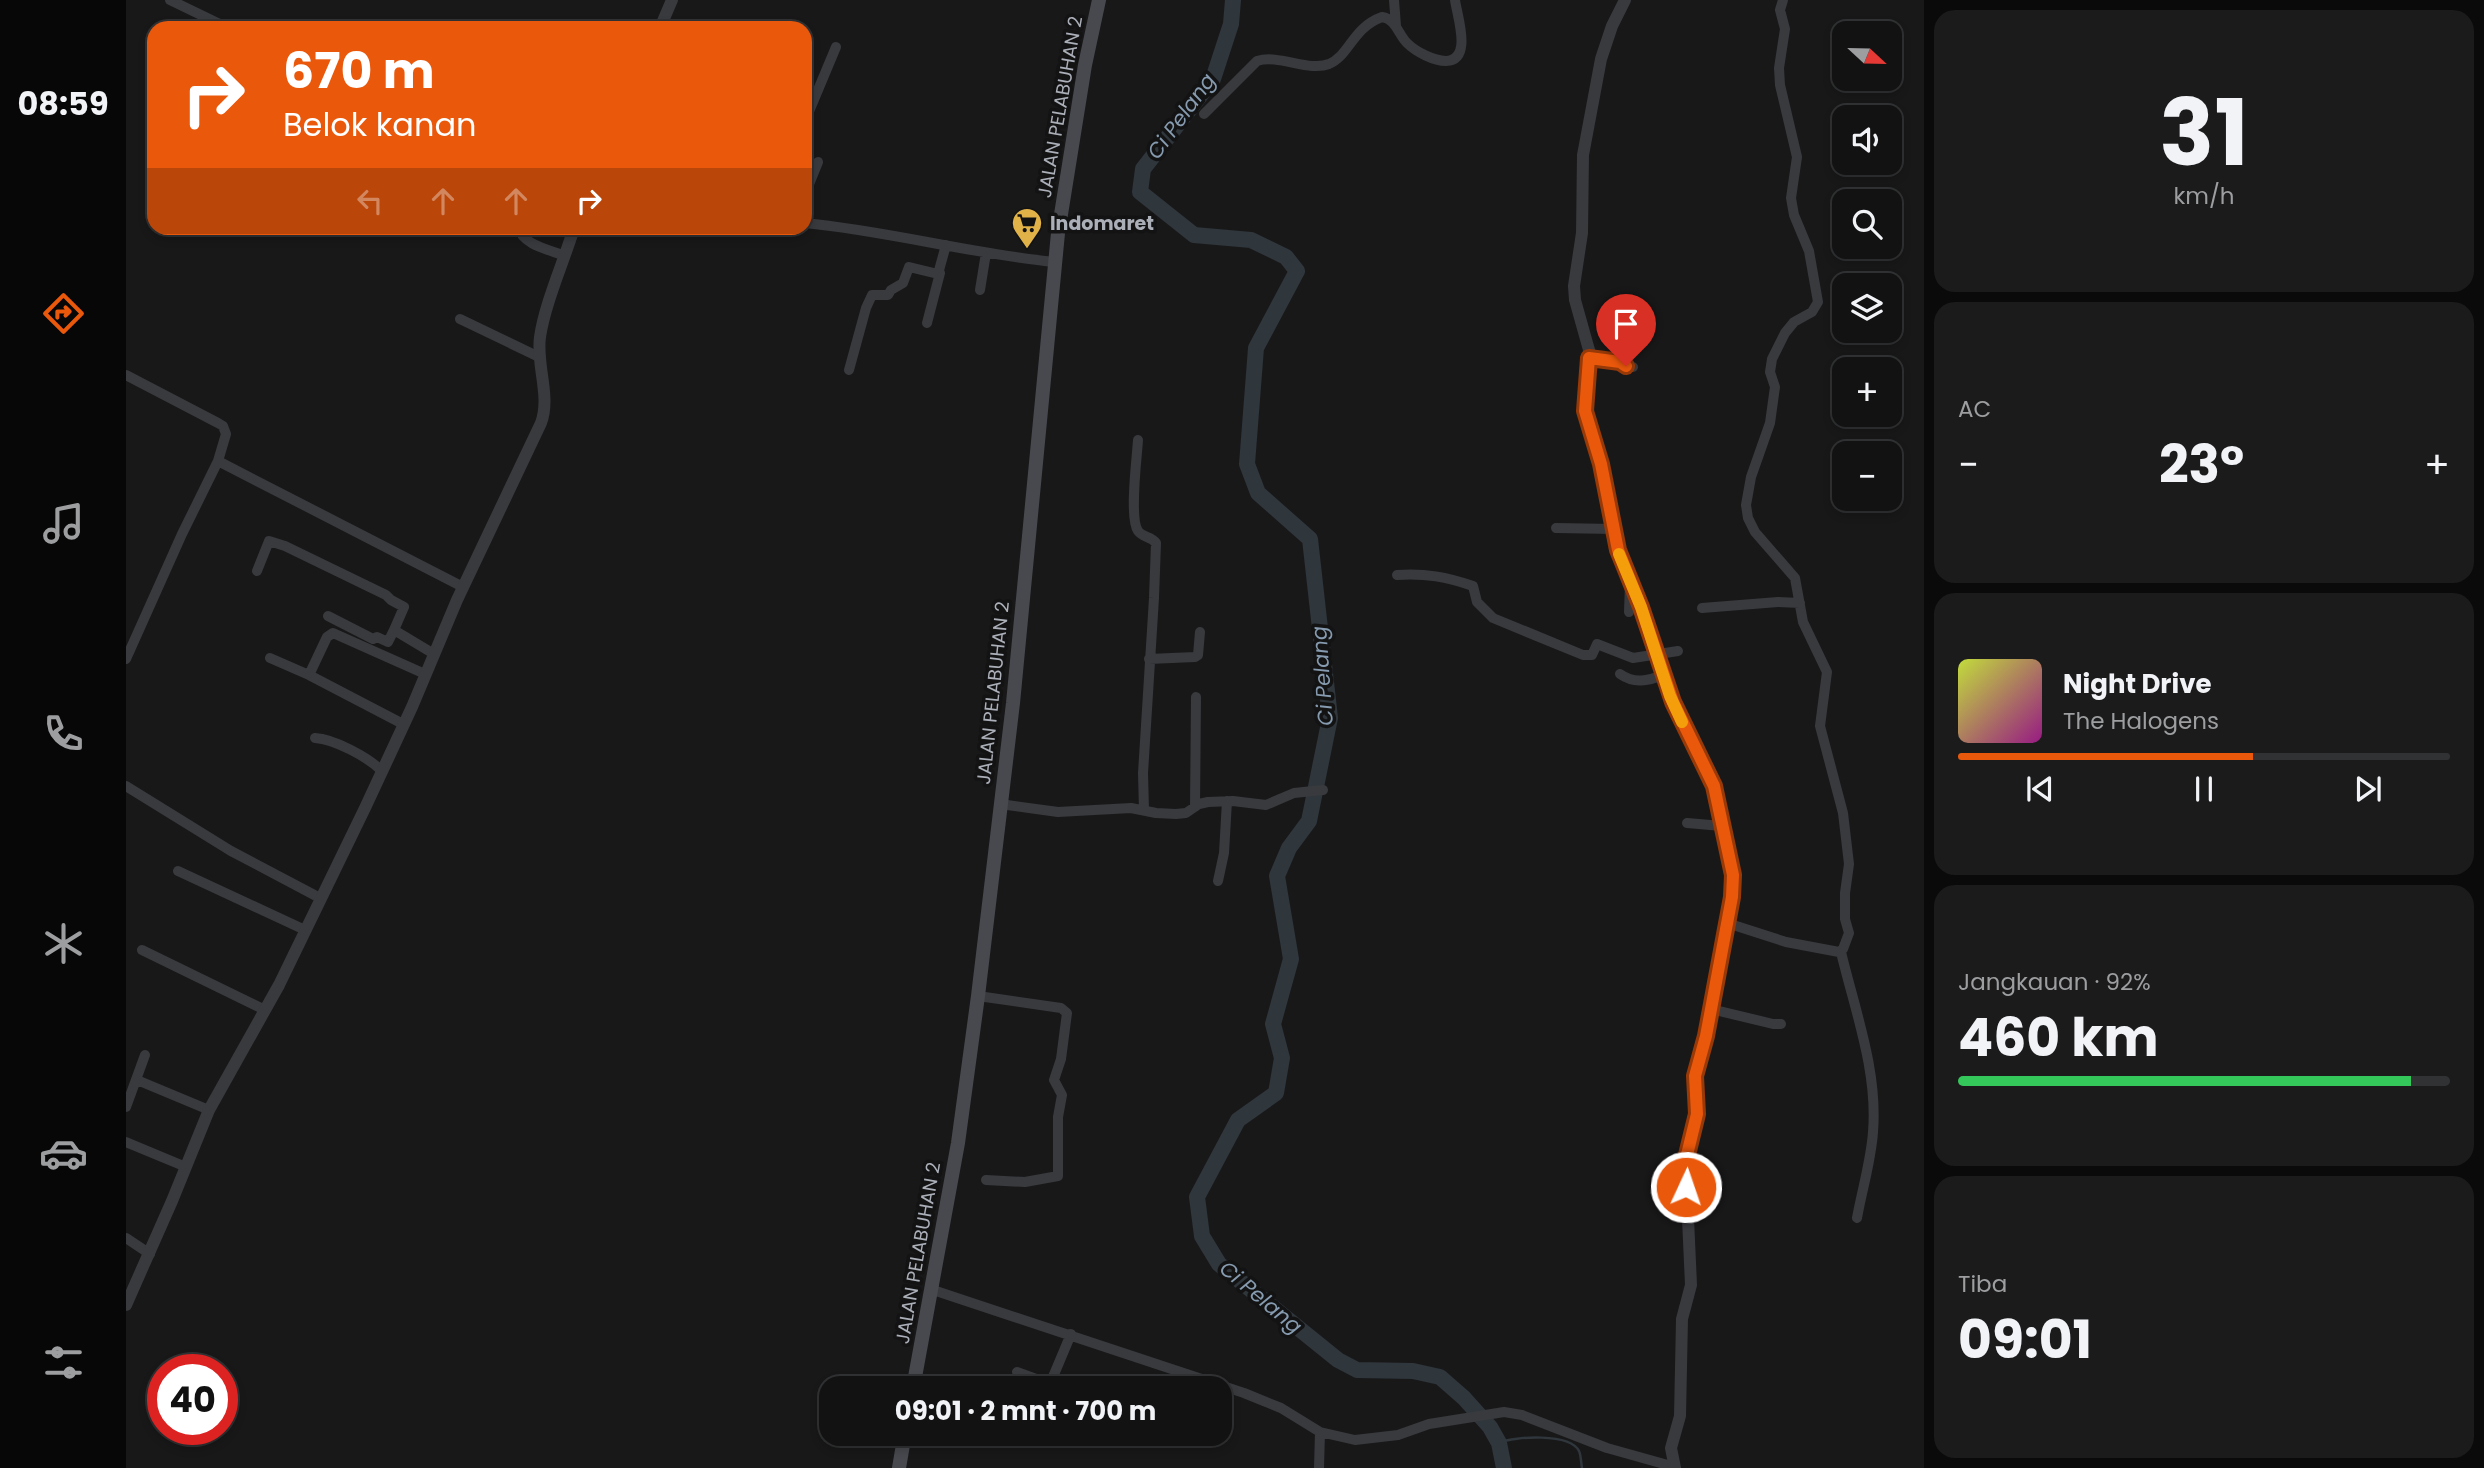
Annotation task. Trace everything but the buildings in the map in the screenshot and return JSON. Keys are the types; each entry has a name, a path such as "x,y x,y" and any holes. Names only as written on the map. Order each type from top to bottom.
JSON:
{"main road":[{"name":"JALAN PELABUHAN 2","path":"915,1376 958,1143 978,996 1016,680 1055,262 1074,134 1099,0"},
{"path":"899,1468 903,1446"}],"street":[{"path":"170,0 214,21"},
{"path":"663,21 672,0"},
{"path":"1394,0 1396,26"},
{"path":"1204,114 1257,61 1325,65 1342,54 1368,23 1385,17 1396,26 1408,44 1418,51 1438,60 1451,60 1460,54 1462,46 1455,0"},
{"path":"930,1289 1269,1402 1320,1432 1344,1439 1371,1440 1398,1435 1429,1424 1504,1412 1522,1415 1607,1448 1675,1467 1671,1448 1680,1416 1682,1319 1691,1279 1686,1159 1697,1114 1695,1076 1706,1036 1733,881 1717,795 1711,777 1677,713 1618,550 1604,476 1585,411 1588,344 1575,300 1574,286 1583,233 1583,155 1601,59 1612,26 1625,0"},
{"path":"1783,0 1780,10 1785,29 1779,68 1780,85 1797,156 1791,198 1794,215 1809,251 1818,302 1812,312 1794,322 1785,333 1773,359 1770,372 1775,387 1770,423 1748,488 1746,505 1748,518 1755,532 1795,578 1805,629 1828,672 1820,716 1821,731 1841,806 1849,864 1845,906 1849,933 1841,952 1870,1060 1874,1122 1857,1217"},
{"path":"812,104 836,47"},
{"path":"812,177 818,162"},
{"path":"812,224 1055,262"},
{"path":"521,235 528,241 565,256"},
{"path":"126,1305 150,1254 209,1110 265,1010 382,771 463,587 543,418 540,334 572,235"},
{"path":"927,323 946,245"},
{"path":"980,290 986,253"},
{"path":"849,370 872,295 888,295 903,283 909,267 940,273"},
{"path":"460,319 539,357"},
{"path":"1589,358 1620,362 1633,367"},
{"path":"126,375 223,426 226,434 218,461 126,659"},
{"path":"1138,440 1136,526 1139,533 1156,543 1143,773 1144,810"},
{"path":"218,461 463,587"},
{"path":"1556,528 1614,529"},
{"path":"257,571 270,541 285,545 386,594 404,607 388,642 377,636 373,639 328,615"},
{"path":"1397,575 1420,573 1446,576 1473,586 1477,602 1493,618 1583,655 1591,655 1597,644 1633,658 1678,651"},
{"path":"1629,612 1630,579"},
{"path":"1702,608 1778,602 1800,603"},
{"path":"394,630 434,654"},
{"path":"1149,659 1195,657 1200,632"},
{"path":"309,675 327,637 333,633 425,674"},
{"path":"270,658 309,675 403,724"},
{"path":"1620,674 1644,681 1663,675"},
{"path":"1195,807 1196,697"},
{"path":"315,738 328,740 373,762 382,771"},
{"path":"126,786 231,851 320,898"},
{"path":"1000,804 1069,812 1125,808 1176,814 1186,813 1208,802 1266,804 1294,793 1323,790"},
{"path":"1218,881 1224,853 1227,801"},
{"path":"1687,823 1722,826"},
{"path":"178,871 305,930"},
{"path":"1727,923 1799,945 1841,952"},
{"path":"142,950 265,1010"},
{"path":"978,996 1051,1006 1064,1009 1067,1013 1061,1059 1054,1080 1062,1095 1058,1177 1025,1182 986,1180"},
{"path":"1711,1009 1781,1024"},
{"path":"126,1107 145,1055"},
{"path":"137,1080 209,1110"},
{"path":"126,1142 186,1167"},
{"path":"126,1238 150,1254"},
{"path":"1017,1372 1050,1384 1071,1334"},
{"path":"1319,1468 1320,1432"}],"waterway":[{"name":"Ci Pelang","path":"1233,0 1231,24 1213,79 1143,169 1140,192 1194,235 1251,240 1286,257 1297,271 1256,348 1247,464 1258,493 1310,539 1330,718 1309,821 1289,848 1277,876 1291,959 1273,1024 1282,1058 1276,1093 1238,1120 1197,1197 1202,1236 1219,1264 1338,1360 1357,1370 1413,1371 1440,1377 1464,1398 1490,1427 1499,1443 1504,1468"},
{"path":"1499,1443 1529,1438 1565,1441 1579,1451 1582,1468"}],"slow traffic":[{"path":"1619,554 1641,607 1670,696 1682,722"}],"place":[{"name":"Indomaret","path":"1027,250"}],"route":[{"path":"1626,366 1620,362 1589,358 1585,411 1601,464 1621,559 1641,607 1673,702 1714,786 1734,887 1707,1029 1695,1076 1697,1114 1686,1159 1686,1187"}]}
